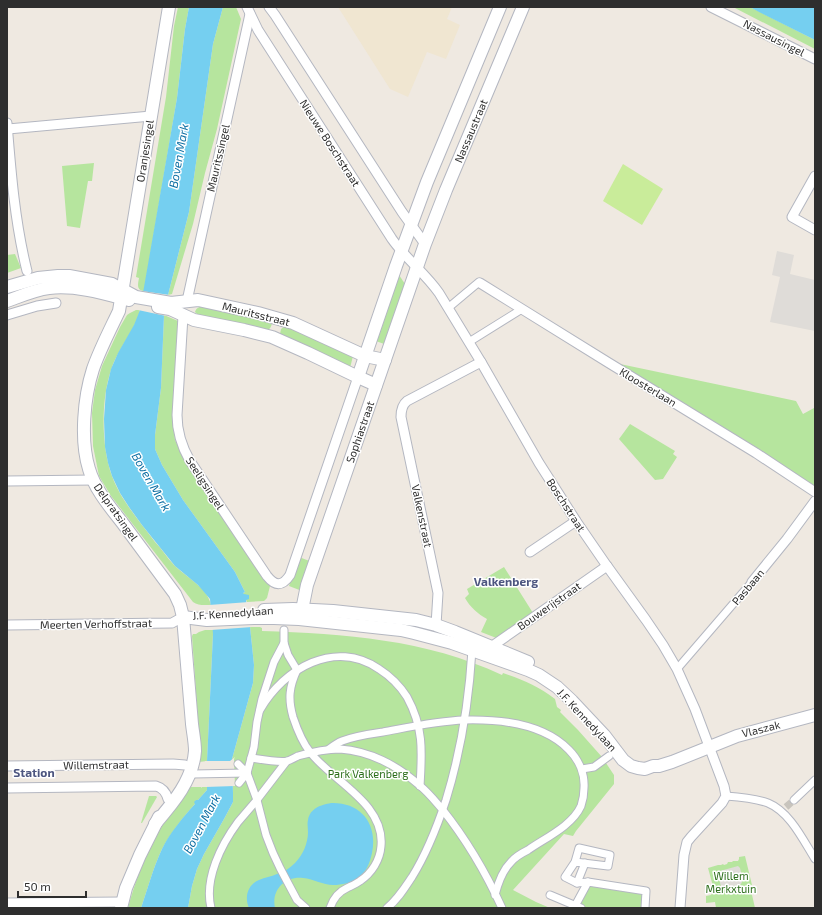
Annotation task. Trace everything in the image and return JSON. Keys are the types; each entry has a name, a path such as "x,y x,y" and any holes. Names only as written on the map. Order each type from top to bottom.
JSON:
{"street":[{"name":"Oranjesingel","path":"122,294 169,7"},
{"name":"Nieuwe Boschstraat","path":"269,7 411,225 425,244"},
{"name":"Nassaustraat","path":"406,238 427,182 500,7"},
{"name":"Nassaustraat","path":"421,256 446,190 523,7"},
{"name":"Nassausingel","path":"711,7 815,59"},
{"name":"Nieuwe Boschstraat","path":"250,9 258,30 392,239 416,268"},
{"name":"Mauritssingel","path":"186,302 250,9"},
{"path":"8,129 151,116"},
{"path":"7,123 17,222 21,248 27,271"},
{"path":"815,176 792,217 815,230"},
{"name":"Sophiastraat","path":"279,584 285,582 290,575 406,238"},
{"name":"Sophiastraat","path":"302,610 307,585 421,256"},
{"name":"Boschstraat","path":"416,268 433,285 448,308 576,522 663,645 691,700 724,786 726,796"},
{"path":"7,287 34,279 58,276 112,284 122,294"},
{"path":"448,308 480,283"},
{"name":"Kloosterlaan","path":"480,283 756,453 815,492"},
{"path":"7,301 49,288 90,290 122,294"},
{"name":"Mauritsstraat","path":"122,294 136,299 170,306 198,300 279,318 365,356 385,360"},
{"name":"Delpratsingel","path":"122,294 119,311 94,367 87,396 84,420 85,446 89,469 98,488 179,601 184,617 192,724 187,772"},
{"path":"183,316 186,302"},
{"path":"7,315 36,306 56,303"},
{"name":"Mauritsstraat","path":"170,306 183,316 194,320 272,337 376,385"},
{"path":"469,342 522,309"},
{"name":"Seeligsingel","path":"183,316 177,415 181,442 190,461 267,576 272,582 279,584"},
{"path":"272,337 279,318"},
{"name":"Valkenstraat","path":"436,625 438,593 401,412 405,402 481,362"},
{"path":"7,482 94,480"},
{"name":"Pasbaan","path":"677,670 752,582 787,539 815,501"},
{"path":"530,552 576,522"},
{"name":"Bouwerijstraat","path":"491,647 607,566"},
{"name":"J.F. Kennedylaan","path":"184,617 253,614 275,609 333,611 403,618 436,625 532,664 561,681 590,709 631,758 635,760 653,766 659,766 709,746"},
{"name":"J.F. Kennedylaan","path":"253,614 274,618 401,630 432,637 528,670 550,682 572,701 604,736 623,760 631,766 638,768 645,769 653,766"},
{"name":"Meerten Verhoffstraat","path":"7,624 172,623 184,617"},
{"path":"432,637 436,625"},
{"path":"284,630 284,643 288,655 298,670"},
{"path":"239,783 247,773 254,747 260,710 270,674 274,662 284,643"},
{"path":"387,908 398,897 417,869 435,832 455,768 460,746 465,720 472,650"},
{"path":"260,710 265,700 288,676 311,663 328,657 347,656 367,662 386,674 400,688 411,706 418,725 422,745 420,786"},
{"path":"298,670 290,688 291,705 301,737 310,752 319,762 368,807 377,822 380,832 380,853 372,870 360,882 340,892 333,900 330,908"},
{"name":"Vlaszak","path":"709,746 736,736 814,716"},
{"path":"329,749 340,742 352,738 418,725 465,720 484,720 525,726 554,738 566,747 576,758 582,769 584,792 583,800 578,811 565,825 512,861 502,875 495,895"},
{"path":"251,758 286,762 310,752 329,749 342,749 378,758 400,770 420,786 442,810 468,846 502,908"},
{"path":"582,769 594,767 609,756"},
{"path":"211,908 211,880 217,861 243,815 257,800 286,762"},
{"name":"Willemstraat","path":"7,766 173,764 187,772 201,774 247,773"},
{"path":"238,764 247,773 257,800 266,835 280,868 293,895 306,908"},
{"path":"7,903 121,905 126,888 155,824 168,799 187,772"},
{"path":"155,824 184,786 187,772"},
{"path":"794,800 815,780"},
{"name":"Willemstraat","path":"7,788 156,786 165,791 168,799"},
{"path":"680,908 683,859 687,842 722,803 726,796 758,800 784,809 815,859"},
{"path":"575,862 608,866 610,855 579,848 575,862 565,877 577,883 588,882 646,891 645,908"},
{"path":"577,883 585,863"},
{"path":"550,895 578,907 588,882"},
{"path":"293,895 295,908"}],"shaded area":[{"path":"338,7 452,7 447,19 460,25 446,59 427,52 408,97 390,89"},
{"path":"777,251 794,255 790,274 815,280 815,331 770,322 780,277 772,275"},
{"path":"738,866 740,868 743,880 741,884 724,889 721,887 718,874 720,871"}],"green space":[{"path":"178,7 189,7 177,98 144,291 139,288 139,278 136,277 166,97 174,26"},
{"path":"223,7 236,7 241,19 217,129 193,224 172,294 168,295 189,212 213,44"},
{"path":"733,7 750,7 815,40 815,49"},
{"path":"94,163 92,181 88,181 80,228 67,226 62,166"},
{"path":"623,164 663,189 642,225 603,201"},
{"path":"15,254 21,268 7,273 7,255"},
{"path":"397,272 407,287 387,345 373,340"},
{"path":"203,306 272,322 272,325 267,331 199,316 195,311"},
{"path":"136,310 140,310 137,319 116,358 111,370 105,395 104,437 108,464 120,493 131,510 171,562 206,593 211,605 199,605 193,602 111,496 99,476 93,446 92,413 95,390 102,366 120,327 127,315"},
{"path":"164,315 178,321 174,402 175,440 180,450 270,586 267,598 264,601 247,602 243,593 245,592 235,572 183,500 162,465 155,449 155,435 161,388"},
{"path":"284,327 290,328 353,356 350,368 280,334 281,329"},
{"path":"620,364 796,401 803,414 815,408 815,485 813,486"},
{"path":"630,424 675,451 673,454 677,457 663,479 655,480 619,439"},
{"path":"299,557 312,562 302,591 289,586"},
{"path":"504,567 533,613 499,639 481,632 487,619 474,610 465,598 469,594 467,589"},
{"name":"Park Valkenberg","path":"250,627 260,627 262,628 262,631 324,634 384,641 444,653 502,675 503,673 524,681 549,694 555,699 557,707 561,710 560,712 602,757 614,775 614,784 573,836 564,834 513,890 550,908 188,908 197,869 233,802 232,759 253,683 254,665"},
{"path":"205,630 213,630 213,634 207,761 199,762 199,735 192,636 193,634"},
{"path":"191,787 207,787 207,790 198,800 196,800 195,804 177,825 162,849 141,908 128,908 140,870 148,851 161,827 187,789"},
{"path":"149,796 157,797 141,823"},
{"name":"Willem Merkxtuin","path":"745,856 752,885 750,886 755,908 716,908 715,902 706,903 706,896 711,895 714,890 708,868 724,865 728,862 738,861 739,857"},
{"path":"590,885 643,893 642,908 585,908 579,906"}],"water":[{"name":"Boven Mark","path":"189,7 223,7 213,44 189,212 164,315 161,388 155,435 155,449 162,465 183,500 235,572 245,592 243,593 249,595 249,599 246,600 254,665 253,683 232,759 233,802 197,869 188,908 141,908 156,863 165,843 177,825 195,804 194,802 198,800 207,790 213,634 210,599 198,585 175,566 142,525 120,493 108,463 105,447 104,419 106,390 111,369 118,353 134,325 140,310 177,98"},
{"path":"750,7 815,7 815,40 759,12"},
{"path":"331,803 351,806 359,811 370,824 373,842 372,853 364,872 353,881 340,885 329,885 303,878 290,879 277,890 274,901 275,908 249,908 247,895 252,885 261,879 284,871 295,863 303,853 306,845 309,816 320,806"}],"pier":[{"path":"142,291 170,295 166,316 138,310"},
{"path":"249,602 252,627 211,630 209,605"},
{"path":"235,757 235,786 205,787 205,761 230,761"}],"tunnel":[{"path":"786,807 794,800"}],"district":[{"name":"Valkenberg","path":"506,582"},
{"name":"Station","path":"34,773"}]}
